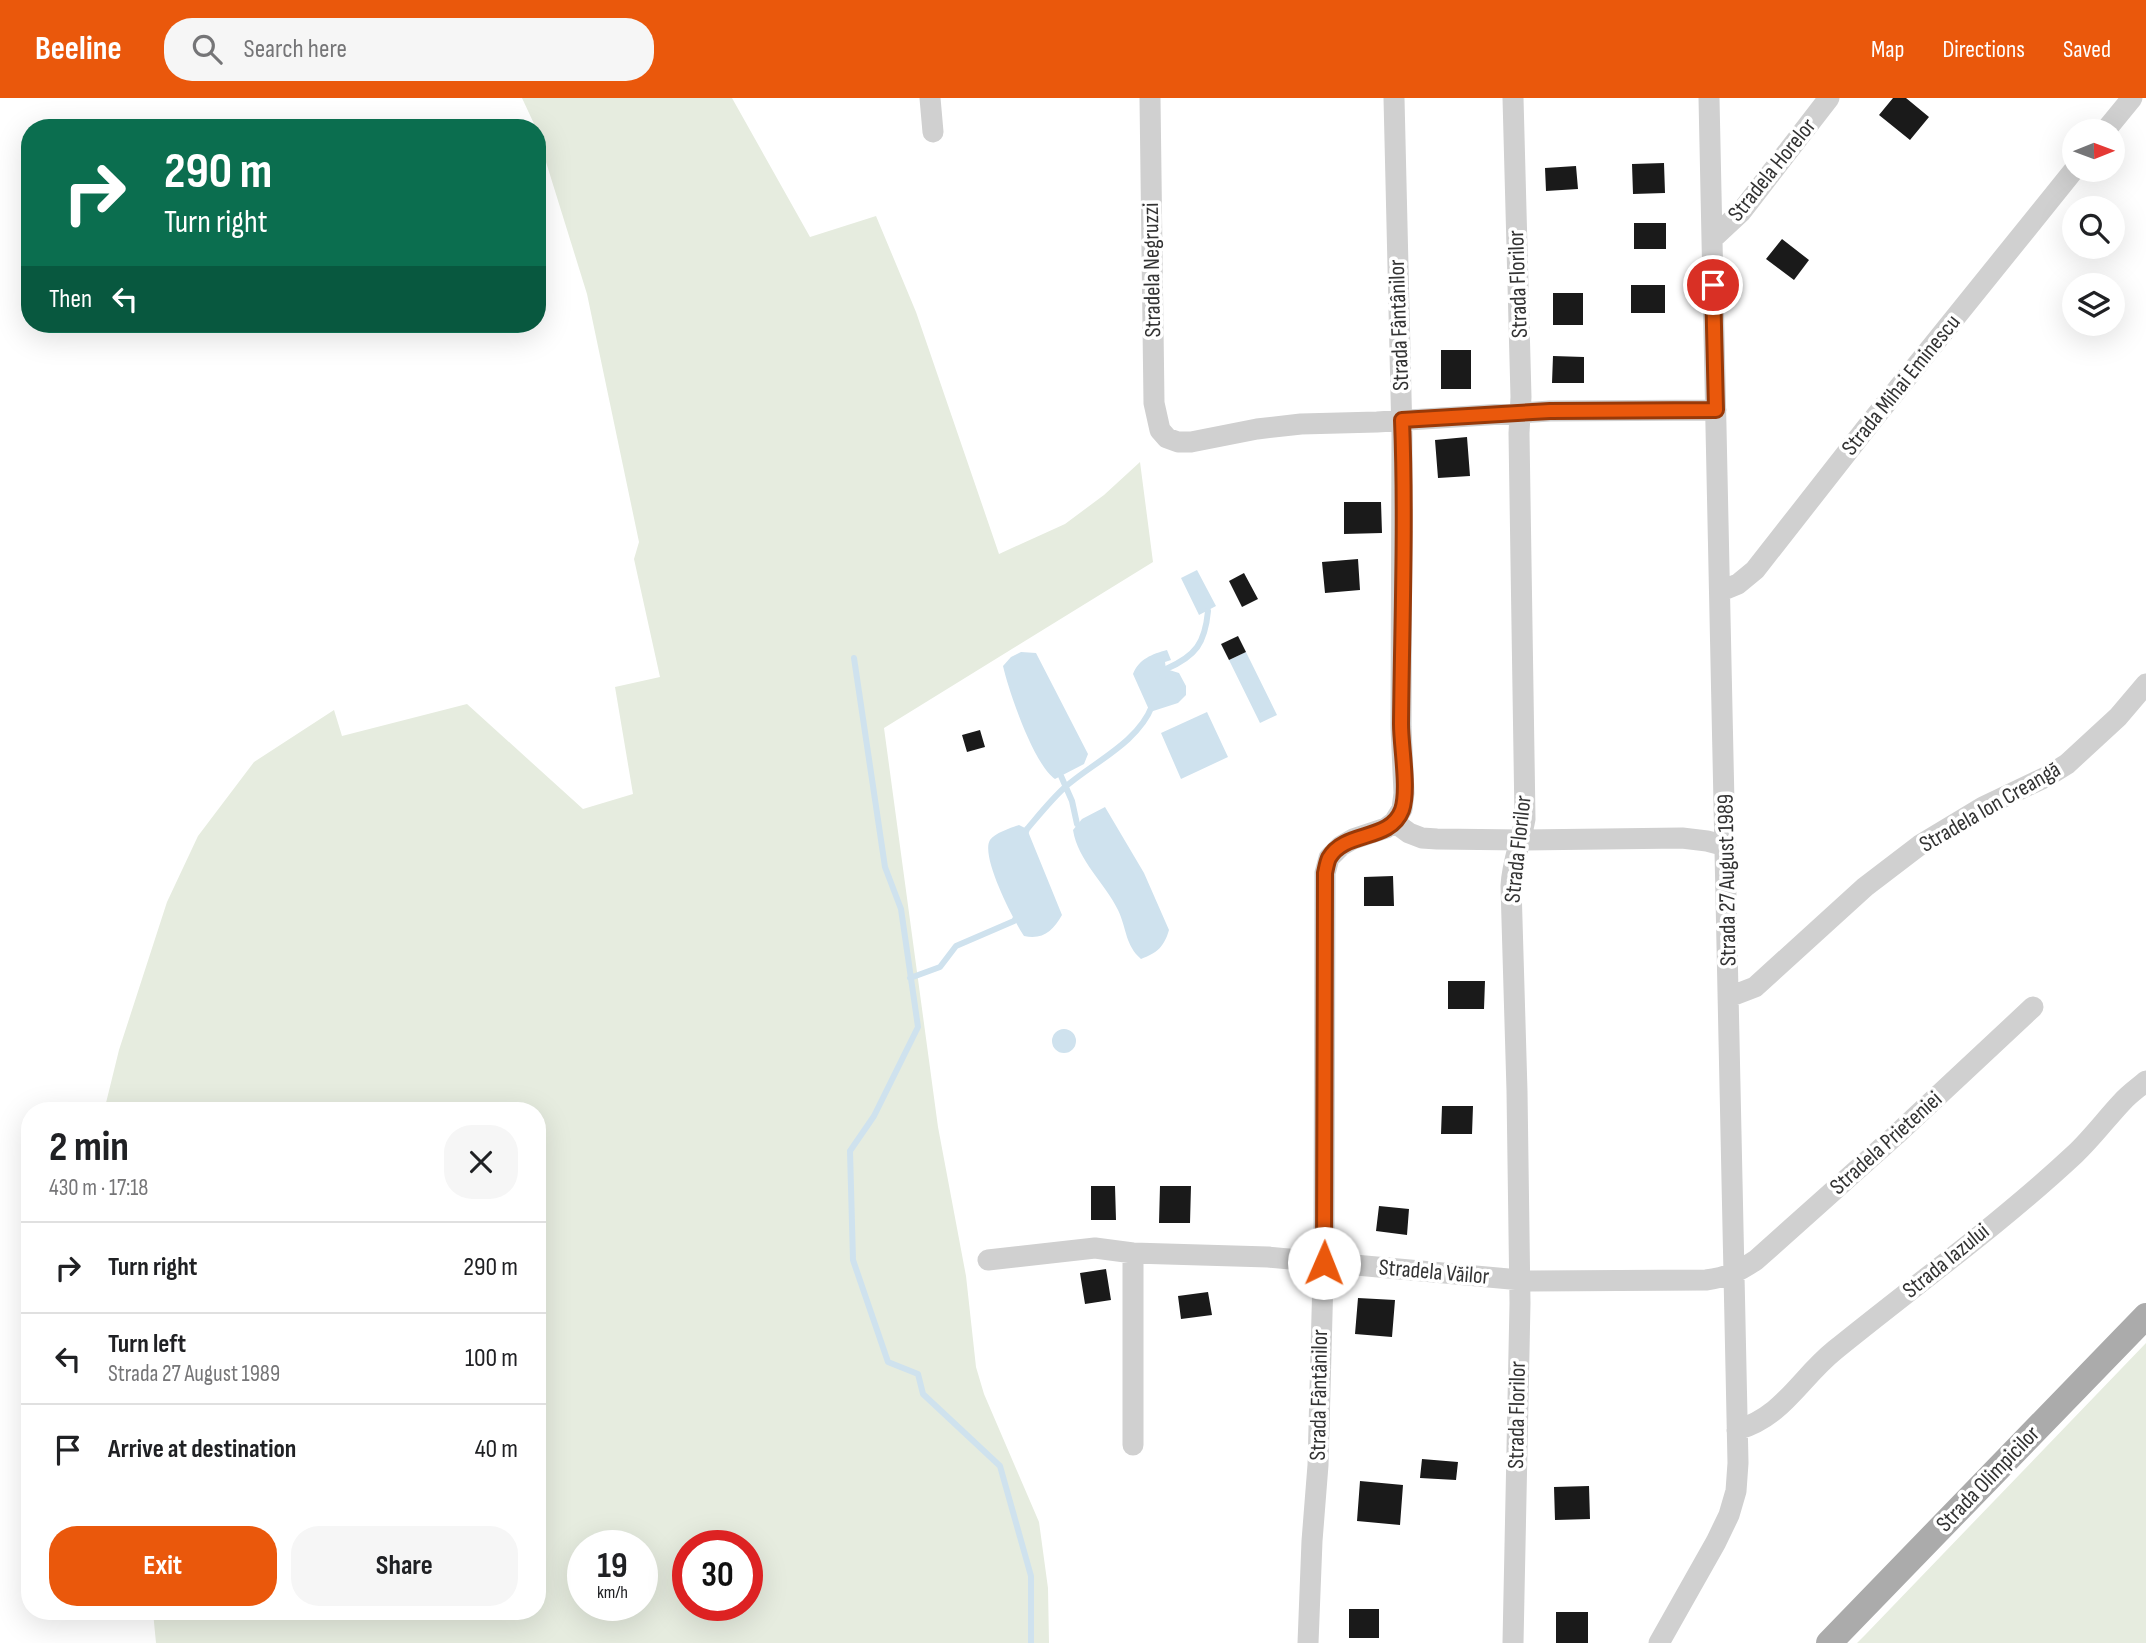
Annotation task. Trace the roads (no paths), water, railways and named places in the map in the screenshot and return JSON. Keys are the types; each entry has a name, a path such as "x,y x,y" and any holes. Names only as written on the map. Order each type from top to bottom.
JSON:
{"main road":[{"name":"Strada Olimpicilor","path":"1829,1643 2146,1316"}],"street":[{"path":"930,98 933,132"},
{"name":"Stradela Negruzzi","path":"1150,98 1154,403 1160,430 1167,438 1178,442 1191,442 1257,429 1402,420"},
{"name":"Strada Fântânilor","path":"1308,1643 1324,1263 1325,873 1329,858 1341,846 1386,828 1394,822 1402,809 1404,793 1401,727 1402,420 1394,98"},
{"name":"Strada Florilor","path":"1513,98 1525,819 1522,841 1512,867 1511,886 1519,1280 1513,1643"},
{"name":"Strada 27 August 1989","path":"1660,1643 1716,1542 1736,1492 1729,997 1709,98"},
{"name":"Stradela Horelor","path":"1712,239 1741,212 1829,98"},
{"path":"2115,119 2132,98"},
{"name":"Strada Mihai Eminescu","path":"1721,591 1738,584 1755,570 2064,182"},
{"path":"1402,420 1550,411 1716,410"},
{"name":"Stradela Ion Creangă","path":"1729,997 1755,987 1865,887 1920,845 1983,807 2067,764 2118,717 2146,684"},
{"path":"1394,822 1409,833 1423,838 1522,841 1682,838 1726,846"},
{"name":"Stradela Prieteniei","path":"1734,1275 1756,1260 1896,1135 2033,1007"},
{"name":"Strada Iazului","path":"1737,1430 1765,1419 1779,1408 1814,1368 2076,1153 2122,1102 2146,1081"},
{"name":"Stradela Văilor","path":"988,1260 1095,1248 1132,1253 1268,1257 1519,1280 1706,1280 1734,1275"},
{"path":"1132,1253 1132,1445"}],"water":[{"path":"1197,570 1216,606 1199,615 1181,578"},
{"path":"1167,650 1171,660 1165,662 1166,669 1179,673 1186,686 1186,695 1178,703 1150,712 1133,674 1147,658"},
{"path":"1021,652 1036,653 1088,754 1084,764 1055,779 1031,744 1006,678 1003,666 1011,657"},
{"path":"1246,652 1277,715 1260,723 1229,660"},
{"path":"1207,712 1228,757 1181,779 1161,733"},
{"path":"1105,807 1144,873 1169,930 1159,949 1141,959 1129,942 1113,900 1080,852 1073,830 1082,819"},
{"path":"1019,825 1027,829 1062,915 1051,930 1037,937 1024,936 1013,917 994,873 988,848 992,837"},
{"path":"1064,1029 1075,1036 1076,1041 1069,1052 1064,1053 1053,1046 1052,1041 1059,1030"}],"waterway":[{"path":"1163,676 1166,669 1185,659 1197,647 1204,632 1208,611"},
{"path":"854,658 885,867 901,909 918,1027 874,1116 850,1151 853,1260 888,1362 918,1374 923,1394 1000,1466 1031,1576 1031,1643"},
{"path":"1024,837 1027,829 1064,788 1113,752 1136,731 1152,706"},
{"path":"1061,776 1072,801 1077,824"},
{"path":"910,978 940,967 956,946 1014,921 1017,916"}]}
